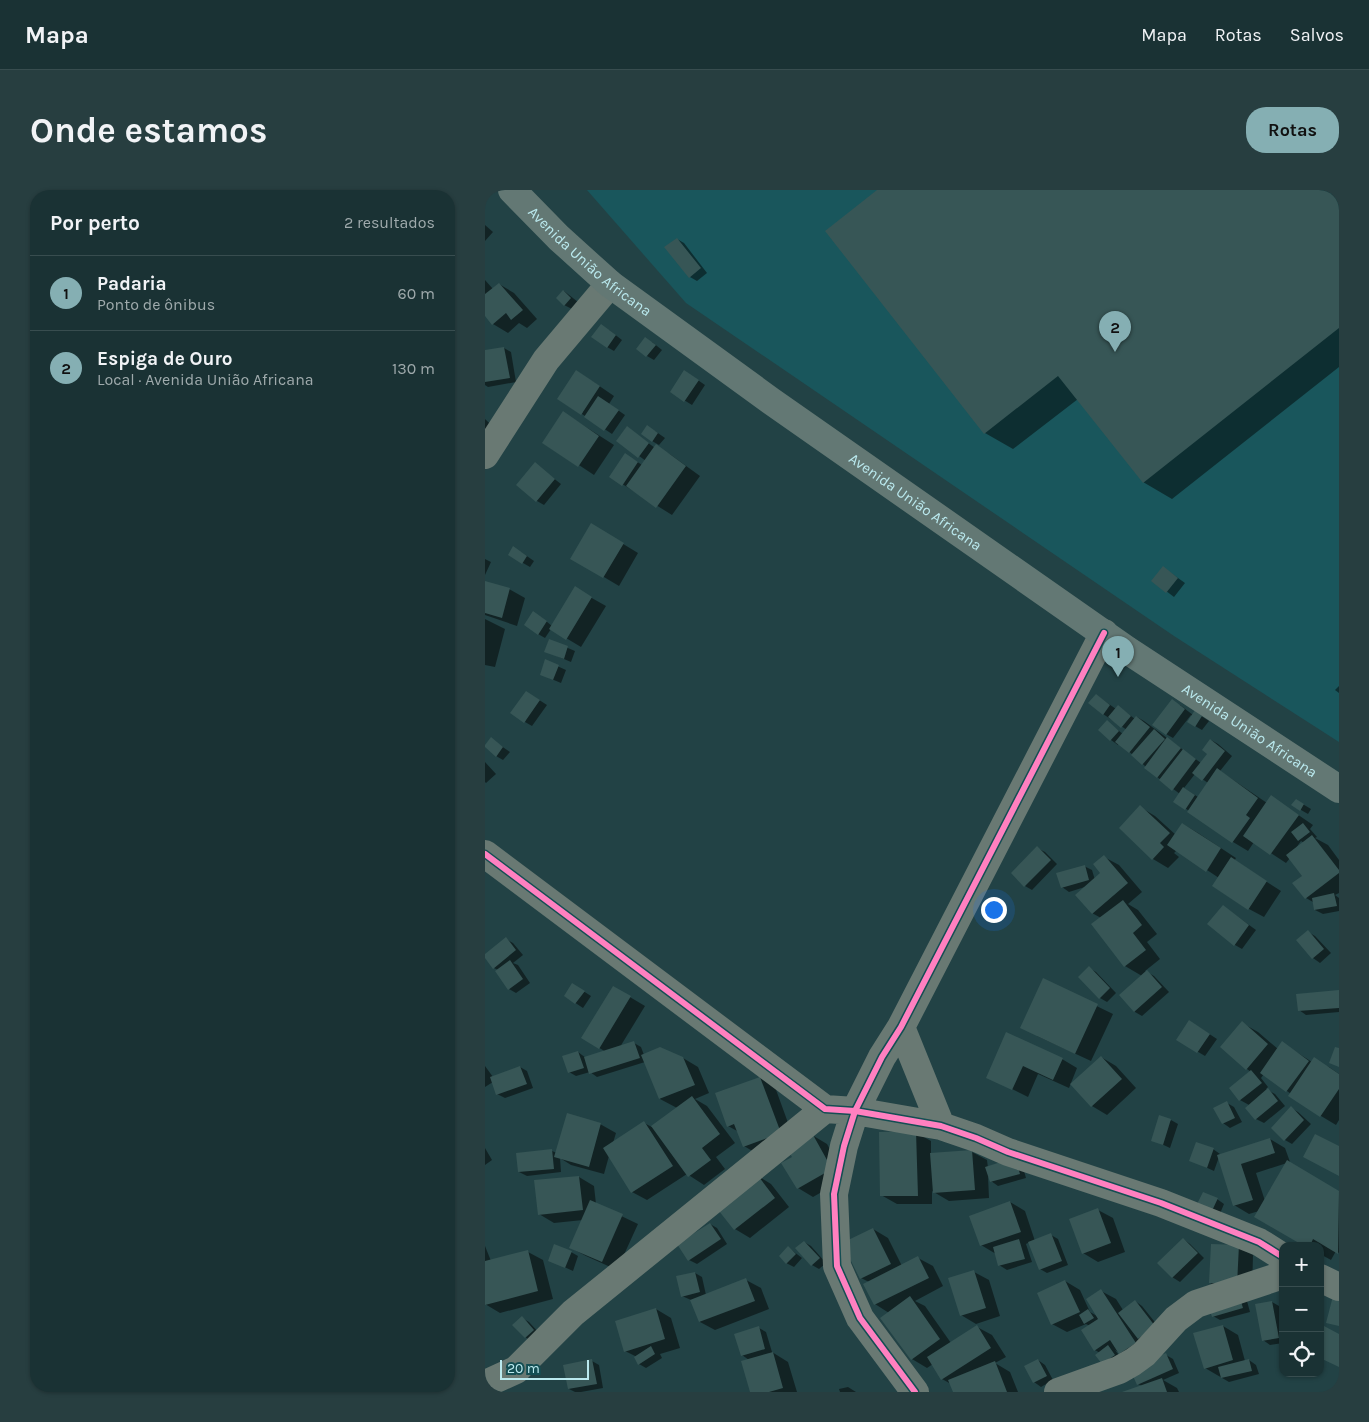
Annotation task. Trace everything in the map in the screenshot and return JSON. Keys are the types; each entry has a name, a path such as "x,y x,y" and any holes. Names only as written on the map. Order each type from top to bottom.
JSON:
{"main road":[{"name":"Avenida União Africana","path":"512,190 559,238 609,284 771,401 1127,650 1339,789"}],"street":[{"path":"485,455 546,360 609,284"},
{"path":"915,1392 860,1318 837,1266 834,1194 844,1146 855,1111 882,1057 901,1028 1104,633"},
{"path":"485,854 825,1109 855,1111 941,1126 1008,1152 1161,1203 1259,1242 1279,1254"},
{"path":"901,1028 941,1126"},
{"path":"485,1384 516,1370 573,1312 825,1109"},
{"path":"1058,1392 1119,1370 1133,1362 1144,1354 1176,1319 1196,1304 1279,1276"},
{"path":"1324,1280 1339,1288"}],"shaded area":[{"path":"587,190 1339,190 1339,742 1174,636 686,303"}],"building":[{"path":"877,190 1339,190 1339,328 1143,483 1058,376 984,434 825,231"},
{"path":"677,238 701,268 689,278 664,247"},
{"path":"499,283 523,310 511,320 506,313 492,325 485,316 485,294"},
{"path":"563,290 571,298 564,306 556,298"},
{"path":"601,324 616,335 607,348 591,337"},
{"path":"645,337 656,345 646,357 636,349"},
{"path":"504,347 510,378 485,382 485,350"},
{"path":"576,370 600,386 581,415 557,399"},
{"path":"684,370 699,380 684,402 670,392"},
{"path":"598,396 619,410 604,431 584,417"},
{"path":"563,411 599,436 578,467 542,443"},
{"path":"647,425 658,433 652,442 641,434"},
{"path":"627,426 649,443 638,458 616,441"},
{"path":"656,444 686,466 656,508 626,486"},
{"path":"625,453 638,462 622,486 609,477"},
{"path":"535,462 555,479 536,502 516,485"},
{"path":"591,523 624,543 603,578 570,559"},
{"path":"513,546 527,556 522,564 508,555"},
{"path":"1163,566 1178,578 1166,593 1151,581"},
{"path":"485,581 510,588 502,618 485,613"},
{"path":"575,586 592,597 566,640 549,629"},
{"path":"533,611 547,621 538,635 524,625"},
{"path":"549,639 568,646 564,659 544,652"},
{"path":"545,659 559,665 553,680 540,675"},
{"path":"526,691 540,700 524,723 510,713"},
{"path":"1096,694 1110,705 1103,715 1088,703"},
{"path":"1172,699 1185,709 1166,735 1152,725"},
{"path":"1118,705 1131,716 1121,728 1108,717"},
{"path":"1195,710 1202,716 1195,727 1187,722"},
{"path":"1136,716 1150,727 1129,753 1115,742"},
{"path":"1107,720 1119,731 1110,741 1098,730"},
{"path":"1154,729 1165,739 1142,765 1131,755"},
{"path":"491,737 503,747 496,757 485,747"},
{"path":"1167,737 1181,748 1157,778 1144,768"},
{"path":"1210,739 1225,751 1202,781 1192,773 1207,754 1202,750"},
{"path":"1183,749 1196,759 1172,791 1159,780"},
{"path":"1217,768 1258,798 1246,815 1250,818 1232,843 1187,812"},
{"path":"1183,787 1195,795 1185,810 1173,802"},
{"path":"1271,795 1299,815 1270,855 1243,836"},
{"path":"1296,799 1304,804 1300,811 1291,805"},
{"path":"1140,805 1170,833 1160,843 1164,847 1152,860 1119,828"},
{"path":"1182,823 1221,848 1206,872 1167,845"},
{"path":"1303,823 1310,832 1298,841 1291,832"},
{"path":"1312,835 1339,870 1339,873 1305,899 1292,883 1302,876 1286,855"},
{"path":"1037,846 1051,860 1024,887 1011,873"},
{"path":"1104,855 1128,883 1092,914 1075,895 1100,873 1093,864"},
{"path":"1231,857 1267,881 1248,910 1212,886"},
{"path":"1085,865 1089,880 1061,888 1056,873"},
{"path":"1334,893 1337,906 1314,910 1312,898"},
{"path":"1123,900 1142,925 1133,933 1146,950 1124,967 1091,924"},
{"path":"1223,905 1249,925 1234,946 1207,924"},
{"path":"1308,930 1324,949 1312,959 1296,940"},
{"path":"506,937 516,950 493,969 485,958 485,954"},
{"path":"510,960 523,979 508,990 495,971"},
{"path":"1089,966 1110,988 1099,999 1078,977"},
{"path":"1147,970 1162,987 1134,1012 1119,995"},
{"path":"1043,978 1098,1004 1075,1054 1020,1028"},
{"path":"572,983 585,991 575,1004 564,996"},
{"path":"613,986 631,996 599,1049 581,1038"},
{"path":"1339,990 1339,1008 1298,1011 1296,994"},
{"path":"1189,1020 1210,1034 1197,1053 1176,1040"},
{"path":"1242,1021 1268,1044 1246,1070 1220,1047"},
{"path":"1006,1032 1063,1058 1053,1080 1023,1066 1012,1090 986,1078"},
{"path":"634,1041 640,1058 589,1074 584,1057"},
{"path":"1282,1041 1309,1061 1286,1092 1260,1073"},
{"path":"660,1047 683,1057 695,1085 659,1099 641,1055"},
{"path":"1335,1047 1339,1048 1339,1067 1329,1063"},
{"path":"578,1051 584,1068 568,1073 562,1056"},
{"path":"1101,1056 1122,1079 1091,1107 1070,1084"},
{"path":"1314,1057 1339,1074 1339,1089 1320,1117 1288,1096"},
{"path":"520,1066 527,1084 496,1095 490,1077"},
{"path":"1251,1070 1262,1083 1239,1101 1229,1088"},
{"path":"760,1077 781,1133 743,1147 734,1124 727,1127 715,1093"},
{"path":"1268,1088 1278,1101 1255,1120 1245,1108"},
{"path":"692,1096 720,1134 702,1148 711,1160 688,1177 651,1126"},
{"path":"1227,1101 1235,1118 1222,1124 1213,1108"},
{"path":"1291,1106 1304,1120 1284,1141 1271,1128"},
{"path":"567,1113 601,1123 589,1167 554,1157"},
{"path":"1159,1115 1171,1119 1163,1145 1151,1141"},
{"path":"644,1121 673,1166 631,1193 603,1148"},
{"path":"916,1131 918,1196 880,1196 879,1132"},
{"path":"812,1133 832,1169 797,1189 781,1163 792,1157 786,1148"},
{"path":"1315,1134 1339,1146 1339,1176 1303,1157"},
{"path":"1270,1138 1275,1153 1241,1164 1253,1200 1233,1206 1217,1155"},
{"path":"1196,1142 1214,1148 1207,1168 1189,1161"},
{"path":"552,1149 554,1169 518,1172 516,1153"},
{"path":"972,1150 975,1190 933,1193 930,1153"},
{"path":"1014,1155 1020,1174 990,1182 985,1167"},
{"path":"1287,1160 1339,1191 1338,1254 1324,1246 1324,1242 1318,1242 1313,1239 1312,1242 1297,1242 1254,1217"},
{"path":"756,1173 775,1198 734,1230 715,1206"},
{"path":"579,1176 583,1210 538,1215 534,1180"},
{"path":"1203,1192 1218,1198 1211,1213 1196,1206"},
{"path":"590,1200 623,1214 602,1262 569,1248"},
{"path":"1010,1201 1021,1232 980,1246 969,1216"},
{"path":"1098,1208 1111,1243 1082,1254 1069,1219"},
{"path":"710,1223 721,1239 688,1261 677,1244"},
{"path":"873,1228 891,1264 860,1279 842,1243"},
{"path":"1051,1233 1062,1261 1039,1270 1028,1242"},
{"path":"1183,1238 1198,1253 1172,1278 1157,1263"},
{"path":"1019,1239 1025,1259 998,1266 993,1247"},
{"path":"804,1241 820,1258 811,1266 795,1248"},
{"path":"554,1244 572,1251 565,1268 548,1261"},
{"path":"1211,1244 1239,1245 1237,1285 1209,1283"},
{"path":"788,1246 796,1254 786,1264 779,1256"},
{"path":"528,1250 538,1291 485,1305 485,1261"},
{"path":"918,1256 929,1278 874,1305 863,1284"},
{"path":"974,1270 986,1308 960,1316 948,1278"},
{"path":"695,1272 700,1292 681,1297 676,1276"},
{"path":"746,1278 755,1301 699,1322 690,1300"},
{"path":"1065,1280 1080,1312 1051,1325 1037,1293"},
{"path":"1101,1289 1136,1343 1119,1354 1110,1340 1094,1351 1081,1330 1098,1319 1086,1299"},
{"path":"1239,1295 1243,1308 1212,1317 1208,1304"},
{"path":"910,1296 940,1339 911,1360 880,1318"},
{"path":"1333,1296 1339,1298 1339,1326 1326,1323"},
{"path":"1135,1300 1155,1326 1138,1339 1118,1313"},
{"path":"1272,1301 1279,1338 1262,1341 1255,1304"},
{"path":"656,1308 665,1339 624,1352 615,1321"},
{"path":"1088,1309 1094,1318 1084,1324 1079,1315"},
{"path":"522,1316 534,1330 525,1338 512,1325"},
{"path":"977,1325 991,1348 941,1380 927,1357"},
{"path":"1223,1325 1233,1360 1204,1369 1193,1333"},
{"path":"759,1326 765,1349 741,1356 734,1334"},
{"path":"1324,1326 1339,1334 1339,1367 1324,1360"},
{"path":"1108,1345 1115,1355 1102,1364 1095,1355"},
{"path":"651,1346 655,1354 638,1365 634,1357"},
{"path":"773,1352 783,1388 769,1392 750,1392 741,1361"},
{"path":"1166,1353 1173,1369 1137,1385 1130,1369"},
{"path":"592,1359 597,1384 568,1389 563,1365"},
{"path":"1038,1359 1047,1376 1033,1383 1024,1366"},
{"path":"1249,1359 1252,1371 1221,1378 1218,1367"},
{"path":"995,1361 1007,1392 953,1392 948,1380"},
{"path":"1162,1378 1167,1392 1122,1392"}],"cycle path":[{"path":"915,1392 860,1318 837,1266 834,1194 844,1146 855,1111 882,1057 901,1027 1104,633"},
{"path":"485,854 825,1109 855,1111 941,1126 1008,1152 1161,1203 1259,1242 1279,1254"}],"place":[{"name":"Espiga de Ouro","path":"1115,352"},
{"name":"Padaria","path":"1118,677"}]}
